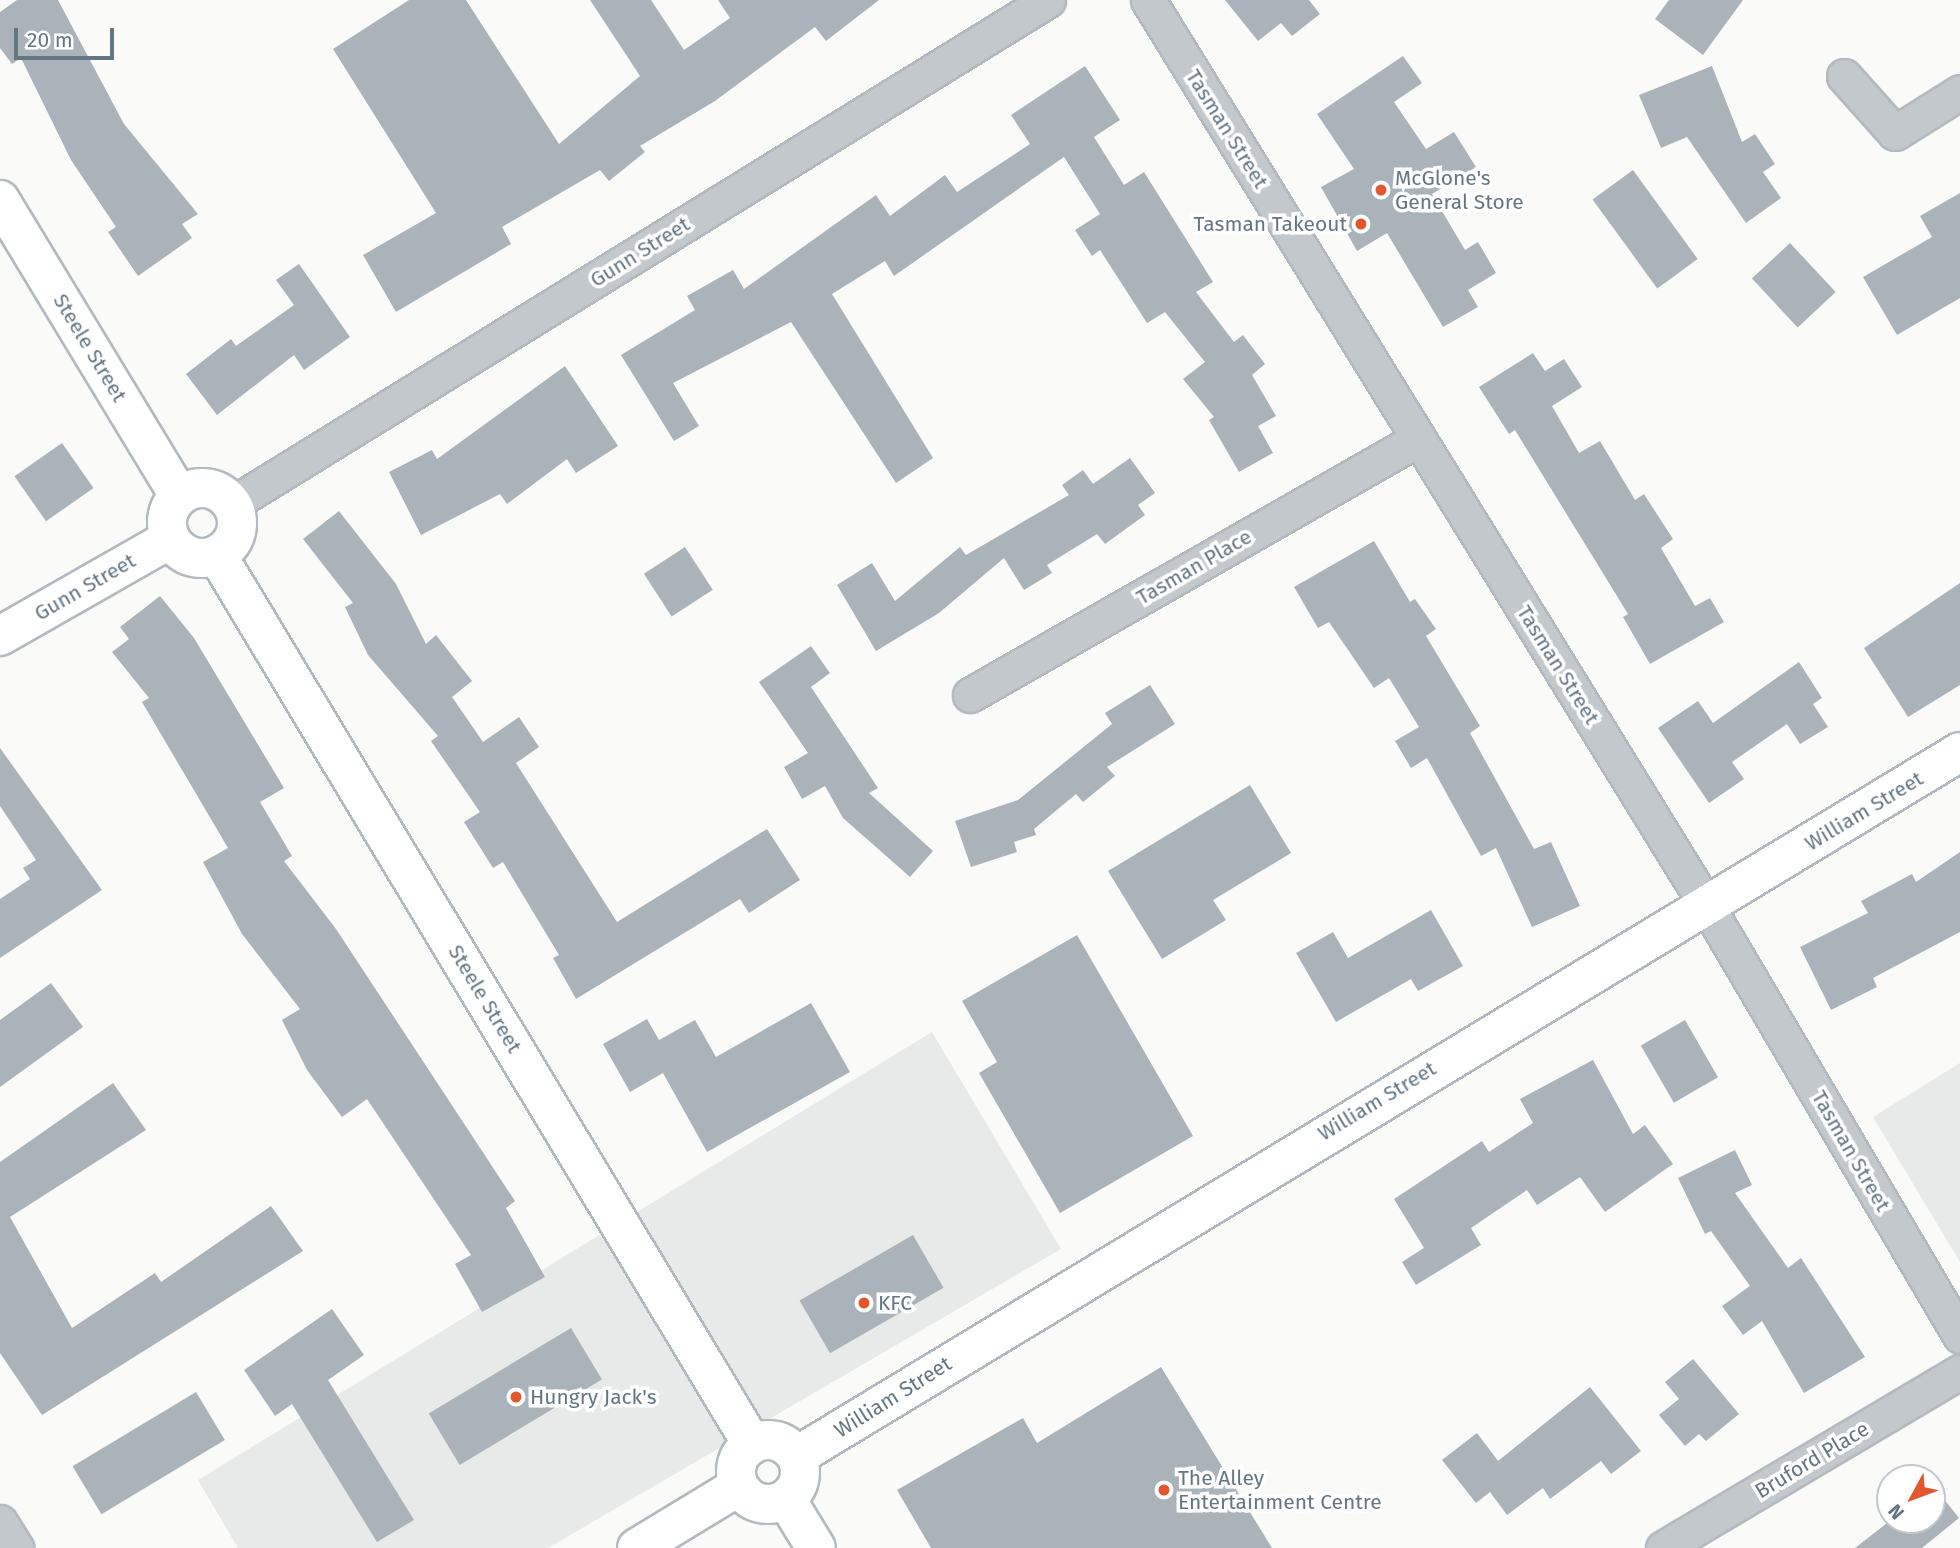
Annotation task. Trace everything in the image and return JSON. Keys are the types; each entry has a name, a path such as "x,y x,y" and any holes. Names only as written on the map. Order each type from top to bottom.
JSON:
{"street":[{"name":"Gunn Street","path":"232,504 1048,0"},
{"name":"Tasman Street","path":"1148,0 1707,906 1960,1336"},
{"path":"1844,76 1895,133 1960,92"},
{"name":"Steele Street","path":"0,200 179,496"},
{"name":"Tasman Place","path":"970,695 1418,439"},
{"path":"204,488 232,504 236,530 217,555 185,554 170,539 166,521 179,496 204,488"},
{"name":"Gunn Street","path":"0,636 170,539"},
{"name":"Steele Street","path":"217,555 752,1444"},
{"name":"William Street","path":"797,1456 1960,752"},
{"name":"Bruford Place","path":"1663,1548 1960,1372"},
{"path":"771,1440 797,1456 800,1479 786,1499 761,1503 739,1486 738,1460 752,1444 771,1440"},
{"path":"637,1548 739,1486"},
{"path":"786,1499 816,1548"},
{"path":"0,1521 16,1548"}],"shaded area":[{"path":"932,1032 1061,1249 548,1548 238,1548 198,1480"},
{"path":"1960,1063 1960,1262 1873,1117"}],"building":[{"path":"17,0 58,0 124,124 198,214 182,224 192,238 138,276 108,232 116,227 71,160 21,58 12,64 0,48 0,12"},
{"path":"409,0 466,0 559,144 640,76 590,0 651,0 684,50 730,18 718,0 879,0 826,41 815,27 715,101 640,146 645,152 609,181 600,170 502,227 511,244 396,312 363,255 436,213 333,49"},
{"path":"1225,0 1309,0 1320,14 1292,36 1281,23 1258,41"},
{"path":"1669,0 1743,0 1703,55 1655,19"},
{"path":"1403,56 1422,83 1394,102 1426,149 1454,132 1476,167 1432,194 1465,250 1478,242 1496,273 1468,290 1478,307 1443,327 1387,233 1357,251 1321,187 1354,169 1317,114"},
{"path":"1085,66 1120,120 1094,137 1124,185 1144,172 1213,282 1196,292 1234,342 1243,335 1265,364 1252,375 1276,416 1258,426 1273,453 1239,472 1209,420 1214,417 1183,379 1205,362 1165,312 1147,323 1100,250 1092,256 1075,230 1100,214 1064,157 894,276 885,261 832,294 933,458 896,483 791,322 673,383 699,426 674,441 621,355 695,310 687,296 733,270 744,289 876,195 890,216 945,175 957,192 1030,144 1011,115"},
{"path":"1712,66 1742,142 1755,134 1775,164 1763,172 1781,198 1746,223 1687,137 1661,148 1639,95"},
{"path":"1633,170 1698,259 1657,288 1593,199"},
{"path":"1960,193 1960,298 1897,335 1863,277 1932,237 1920,216"},
{"path":"1790,243 1836,292 1798,327 1752,278"},
{"path":"299,264 350,337 304,370 294,355 217,415 186,374 231,339 236,346 294,305 276,280"},
{"path":"1533,353 1545,371 1564,359 1582,387 1552,406 1579,453 1600,441 1635,500 1644,494 1673,539 1661,548 1695,606 1710,598 1724,622 1650,664 1623,617 1628,614 1515,430 1509,434 1479,387"},
{"path":"565,366 618,446 576,473 567,459 507,504 500,494 421,535 389,472 432,450 437,459"},
{"path":"62,443 94,488 46,521 14,476"},
{"path":"1130,458 1155,493 1138,505 1145,515 1105,544 1097,534 1047,565 1052,573 1024,590 1004,558 939,613 876,651 837,585 872,563 895,601 960,547 966,555 1069,495 1062,485 1083,470 1093,484"},
{"path":"339,511 396,584 426,644 436,635 472,681 452,697 483,742 519,717 539,747 516,763 617,922 767,829 800,880 749,913 740,899 576,999 553,958 559,955 503,862 493,868 464,822 480,812 431,741 438,736 368,655 345,607 353,603 303,539"},
{"path":"1374,541 1410,602 1415,599 1436,629 1426,636 1480,726 1470,733 1534,849 1551,842 1580,906 1532,927 1496,848 1481,856 1427,758 1411,768 1395,741 1419,727 1389,678 1374,688 1329,622 1318,628 1294,587"},
{"path":"685,547 713,590 672,616 644,574"},
{"path":"1960,583 1960,685 1908,717 1864,648"},
{"path":"160,596 194,638 284,788 260,802 292,856 284,861 336,929 515,1201 506,1208 545,1277 482,1312 455,1264 471,1255 367,1099 342,1117 307,1070 282,1020 300,1009 242,934 203,862 228,848 142,702 149,698 112,652 129,639 120,627"},
{"path":"811,646 830,673 811,687 878,788 869,793 933,851 910,877 843,818 825,786 802,799 784,767 808,753 759,682"},
{"path":"1799,662 1822,698 1813,704 1828,727 1800,744 1787,724 1732,762 1744,779 1709,803 1658,728 1698,701 1713,723"},
{"path":"1150,685 1175,724 1107,767 1115,776 1083,802 1076,794 1034,829 1036,835 1014,842 1017,852 971,867 955,821 1018,800 1112,724 1105,713"},
{"path":"0,748 102,890 0,958 0,899 30,879 23,868 36,860 0,806"},
{"path":"1250,785 1291,853 1213,900 1226,920 1162,959 1108,871"},
{"path":"1960,852 1960,932 1873,978 1877,987 1831,1010 1800,947 1868,913 1861,901 1912,874 1916,882"},
{"path":"1431,910 1463,966 1418,991 1411,979 1336,1022 1296,953 1333,932 1348,958"},
{"path":"1077,935 1193,1136 1060,1213 979,1073 997,1062 962,1001"},
{"path":"51,983 83,1027 0,1087 0,1020"},
{"path":"811,1003 850,1072 707,1152 663,1073 630,1092 603,1044 647,1019 659,1040 695,1020 716,1057"},
{"path":"1685,1020 1718,1077 1674,1103 1641,1046"},
{"path":"1593,1060 1633,1134 1645,1125 1673,1164 1605,1212 1580,1177 1537,1205 1527,1190 1471,1228 1481,1245 1416,1285 1402,1262 1424,1248 1394,1199 1482,1141 1489,1152 1533,1123 1520,1099"},
{"path":"113,1083 146,1130 10,1217 72,1328 155,1273 161,1282 271,1206 303,1251 42,1415 0,1353 0,1162"},
{"path":"1735,1150 1752,1185 1735,1193 1788,1268 1801,1258 1865,1357 1804,1393 1762,1321 1743,1335 1722,1306 1750,1286 1711,1231 1705,1234 1678,1178"},
{"path":"913,1235 943,1288 830,1353 800,1300"},
{"path":"332,1309 364,1355 328,1380 414,1520 377,1542 292,1404 275,1416 244,1370"},
{"name":"Hungry Jack's","path":"571,1328 602,1379 460,1465 429,1413"},
{"path":"1693,1359 1739,1414 1706,1441 1699,1434 1685,1446 1659,1415 1679,1399 1665,1382"},
{"path":"1161,1367 1272,1548 931,1548 897,1490 1023,1418 1037,1443"},
{"path":"1590,1387 1641,1451 1611,1474 1601,1461 1550,1499 1543,1488 1507,1515 1490,1492 1476,1503 1442,1460 1477,1433 1498,1461"},
{"path":"196,1392 225,1440 101,1514 73,1466"},
{"path":"1946,1502 1959,1518 1946,1529"},
{"path":"1876,1532 1876,1534 1939,1534 1922,1548 1855,1548"}],"place":[{"name":"McGlone's General Store","path":"1381,190"},
{"name":"Tasman Takeout","path":"1361,224"},
{"name":"KFC","path":"864,1303"},
{"name":"Hungry Jack's","path":"516,1397"},
{"name":"The Alley Entertainment Centre","path":"1164,1490"}]}
